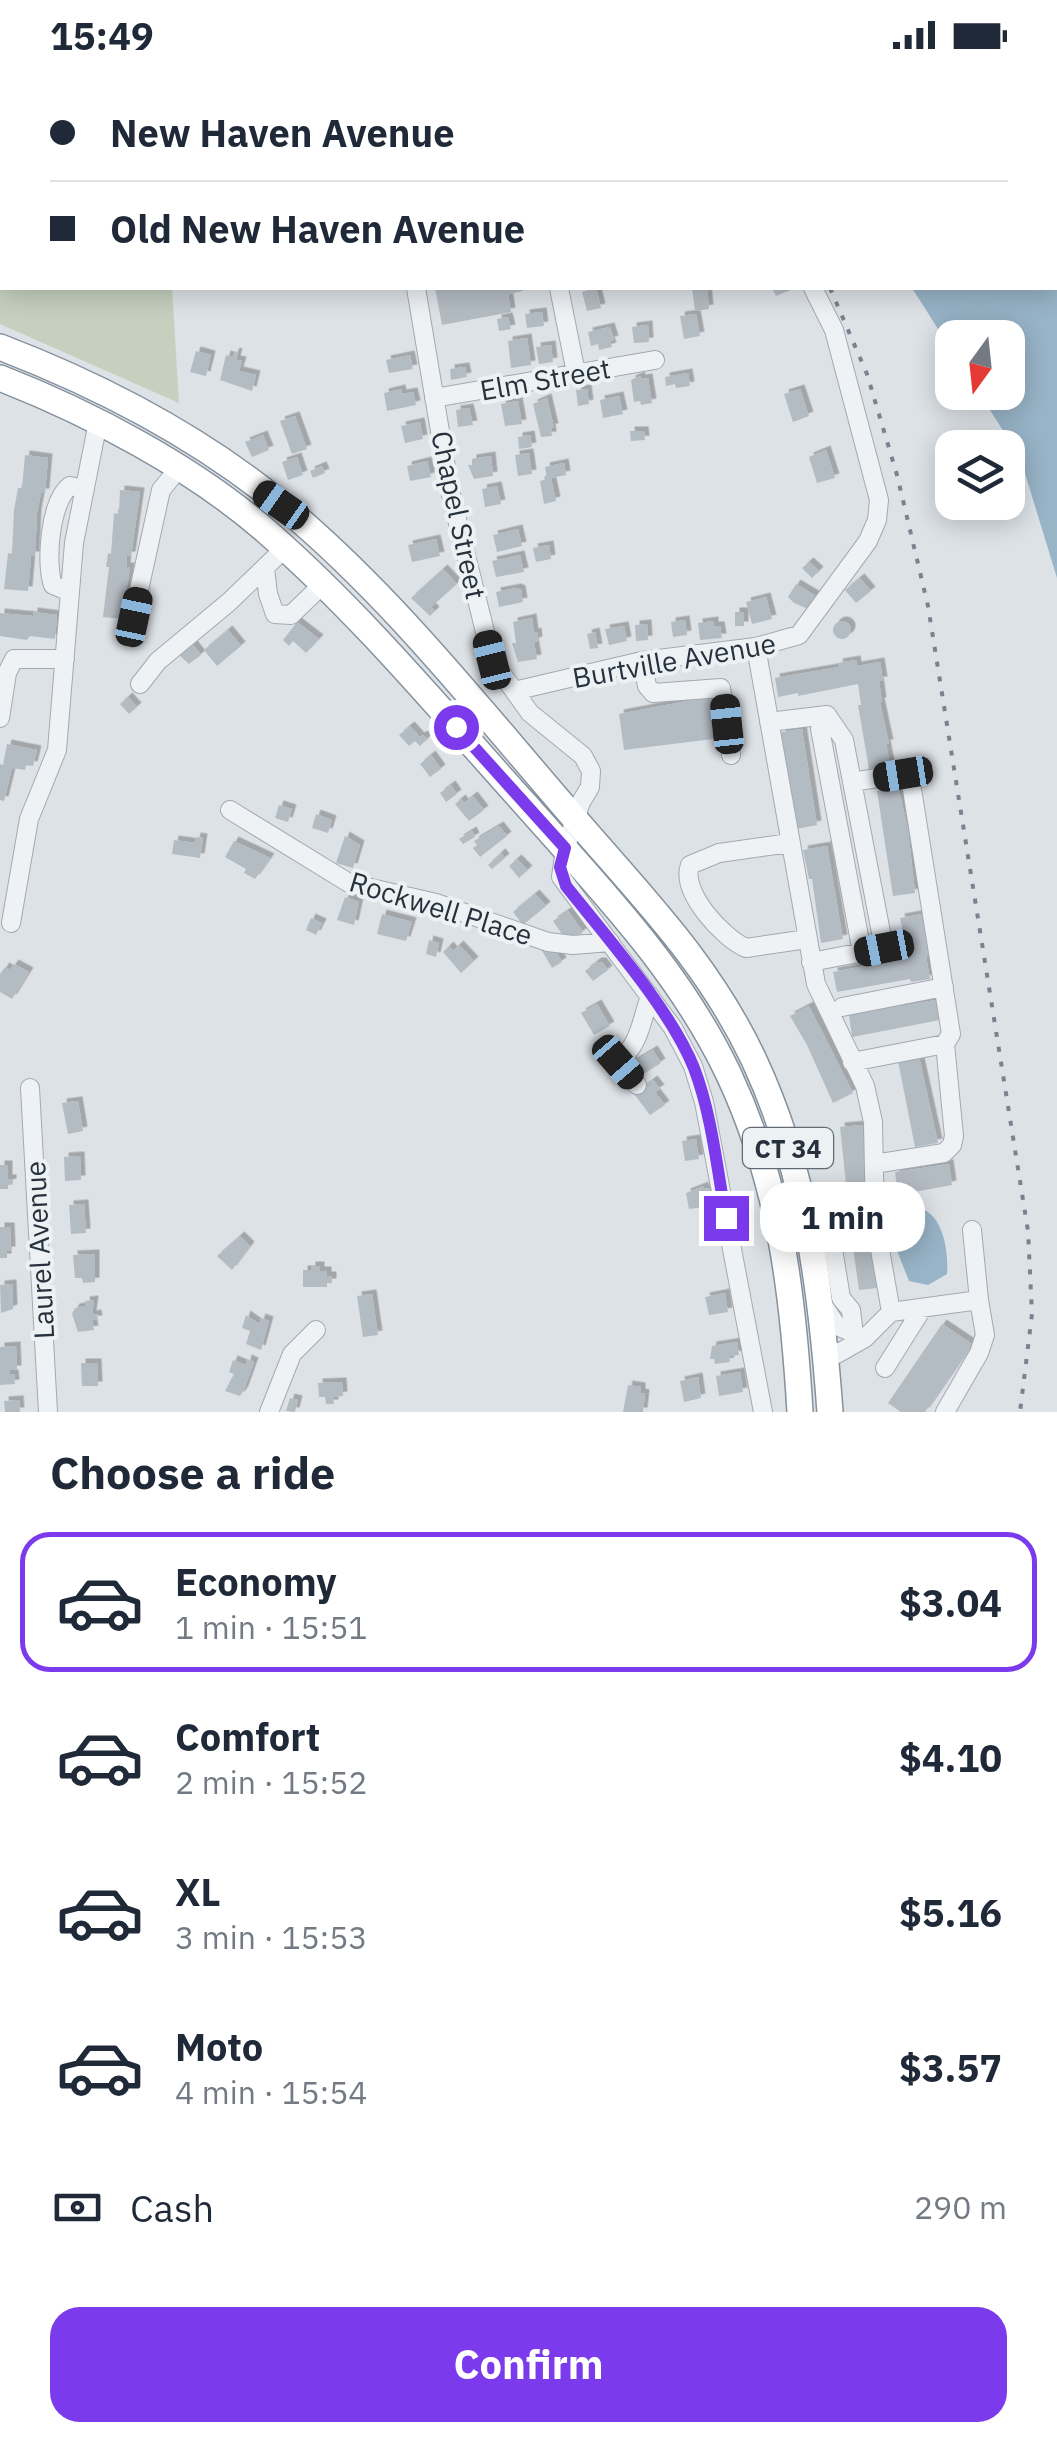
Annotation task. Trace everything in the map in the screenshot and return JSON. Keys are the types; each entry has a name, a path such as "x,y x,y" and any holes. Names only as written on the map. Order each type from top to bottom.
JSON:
{"highway":[{"name":"CT 34","path":"0,346 108,394 197,446 281,505 380,597 658,910 714,986 735,1022 781,1126 812,1240 830,1412"},
{"name":"CT 34","path":"0,378 98,422 179,468 264,529 358,617 660,958 689,1001 729,1076 760,1156 788,1266 800,1412"},
{"path":"796,1346 824,1345"}],"street":[{"name":"Chapel Street","path":"416,290 450,491 492,660 541,724 588,763 590,787 576,820"},
{"path":"560,290 576,373"},
{"name":"Burtville Avenue","path":"514,691 642,661 756,648 790,639 806,629 868,541 877,520 878,492 834,330 814,290"},
{"name":"Elm Street","path":"434,398 655,360"},
{"path":"11,923 29,819 57,750 74,543 98,422"},
{"path":"134,617 161,490 179,468"},
{"path":"140,684 158,661 284,548"},
{"path":"265,568 268,594 276,614 291,615 323,584"},
{"path":"756,648 816,984 864,1086 873,1122 875,1221 892,1312"},
{"path":"0,718 7,673 14,659 64,659"},
{"path":"642,661 647,686 653,693 722,688 730,755"},
{"path":"769,722 827,715"},
{"path":"811,962 884,948 844,740 827,715"},
{"path":"827,715 820,729 862,952"},
{"path":"852,782 903,774 909,777 951,1034 945,1044 952,1146 944,1152 874,1164"},
{"name":"Rockwell Place","path":"230,810 348,883 436,903 548,942 610,942"},
{"path":"576,820 565,848 561,877 673,1028 693,1066 704,1102 763,1412"},
{"path":"790,843 718,853 690,865 690,889 717,927 740,946 807,939"},
{"path":"842,1007 944,987"},
{"path":"637,1085 618,1062 631,1052 638,1039 650,996"},
{"path":"852,1062 945,1044"},
{"name":"Laurel Avenue","path":"30,1088 48,1412"},
{"path":"945,1412 985,1335 972,1230"},
{"path":"812,1240 832,1243 841,1298 851,1310 859,1336"},
{"path":"819,1296 831,1321 859,1336"},
{"path":"824,1345 838,1354 892,1312 979,1300"},
{"path":"885,1368 922,1309"},
{"path":"269,1412 292,1354 316,1330"}],"green space":[{"path":"0,290 172,290 179,403 0,324"}],"water":[{"path":"913,290 1057,290 1057,578 1025,473 1025,430 1003,430 990,410 1025,410 1025,320 935,320 935,324"},
{"path":"911,1208 922,1209 937,1221 945,1242 947,1274 928,1285 909,1281 894,1243 893,1227"}],"building":[{"path":"435,290 523,290 508,294 511,312 442,325"},
{"path":"596,290 601,308 587,311 582,292"},
{"path":"692,290 707,290 709,309 695,311"},
{"path":"542,312 544,326 527,328 525,314"},
{"path":"696,314 700,336 684,339 680,316"},
{"path":"508,317 511,329 499,331 497,319"},
{"path":"648,325 649,342 634,343 632,327"},
{"path":"610,327 612,347 599,350 598,344 591,346 588,332"},
{"path":"527,338 531,365 511,368 508,341"},
{"path":"551,345 553,362 539,364 536,347"},
{"path":"196,351 211,355 206,376 190,372"},
{"path":"235,352 236,360 242,361 239,371 256,375 252,391 220,380 226,355 233,357"},
{"path":"410,355 413,369 389,373 386,360"},
{"path":"465,367 467,377 451,380 450,369"},
{"path":"688,373 690,386 666,386 665,377"},
{"path":"648,378 652,403 634,402 631,380"},
{"path":"401,389 402,394 413,392 416,405 387,411 384,393"},
{"path":"587,389 589,404 578,406 576,390"},
{"path":"800,389 809,416 793,422 784,394"},
{"path":"619,396 623,414 603,418 600,400"},
{"path":"547,398 554,428 552,436 541,437 533,404"},
{"path":"518,401 522,424 505,426 501,404"},
{"path":"469,408 473,425 458,427 456,410"},
{"path":"295,416 307,449 292,454 280,421"},
{"path":"420,422 423,439 405,443 401,426"},
{"path":"630,431 644,431 645,440 631,441"},
{"path":"263,435 269,450 252,457 245,442"},
{"path":"530,435 532,447 519,449 518,437"},
{"path":"826,450 835,478 817,483 809,457"},
{"path":"529,453 532,474 518,476 515,455"},
{"path":"25,455 48,458 28,591 4,589"},
{"path":"491,456 493,476 474,479 468,465 472,465 472,459"},
{"path":"297,457 303,475 288,480 282,462"},
{"path":"427,461 431,477 410,481 407,466"},
{"path":"564,463 566,475 551,478 556,501 544,504 540,481 547,479 545,467"},
{"path":"322,466 325,473 313,478 310,471"},
{"path":"497,486 501,504 485,507 482,489"},
{"path":"120,490 140,492 131,556 127,556 126,567 130,567 122,619 103,617 106,567 108,553 111,554 114,513 119,514"},
{"path":"518,529 522,546 497,552 493,535"},
{"path":"436,539 440,556 412,562 408,545"},
{"path":"549,545 551,559 536,562 533,548"},
{"path":"520,555 524,572 496,577 492,561"},
{"path":"809,562 819,571 812,578 802,568"},
{"path":"443,569 457,584 431,607 435,611 430,616 411,598"},
{"path":"860,578 871,591 856,603 845,590"},
{"path":"796,584 816,596 808,609 788,597"},
{"path":"517,588 523,602 499,607 496,592"},
{"path":"766,597 772,619 752,624 746,602"},
{"path":"33,612 57,615 55,639 0,636 0,613 33,616"},
{"path":"735,612 744,612 744,626 735,626"},
{"path":"532,618 534,633 537,632 537,659 518,662 512,643 516,643 513,622"},
{"path":"685,620 687,635 673,637 671,622"},
{"path":"714,621 714,626 720,626 722,638 700,640 698,623"},
{"path":"842,621 851,630 842,639 833,630"},
{"path":"297,622 319,639 306,653 293,641 289,646 283,640"},
{"path":"647,624 648,640 636,641 635,625"},
{"path":"624,626 627,641 609,645 605,629"},
{"path":"228,630 241,646 217,666 204,650"},
{"path":"595,632 598,648 590,649 587,634"},
{"path":"193,645 201,655 189,664 179,655"},
{"path":"856,660 857,666 880,662 880,702 890,765 869,769 858,684 778,697 775,678 839,667 838,663"},
{"path":"714,696 721,738 624,750 619,714"},
{"path":"128,697 137,707 129,714 120,704"},
{"path":"410,726 427,739 420,746 415,741 409,746 399,735"},
{"path":"802,729 817,825 796,829 781,732"},
{"path":"7,744 37,750 33,766 26,765 25,770 12,768 4,801 0,800 0,764 3,765"},
{"path":"431,755 441,769 430,777 420,764"},
{"path":"451,785 457,794 446,802 440,793"},
{"path":"898,786 915,893 893,896 877,791"},
{"path":"473,796 484,810 469,821 455,804"},
{"path":"279,805 292,809 288,822 275,818"},
{"path":"316,814 332,820 328,833 312,828"},
{"path":"499,826 507,836 480,857 473,848 477,845 474,841"},
{"path":"472,831 475,837 463,844 459,839"},
{"path":"345,836 360,845 353,868 336,863"},
{"path":"196,837 203,838 200,858 172,854 174,840 195,843"},
{"path":"234,841 270,858 255,879 225,857"},
{"path":"827,846 843,939 821,943 812,879 803,850"},
{"path":"501,853 505,858 492,869 488,865"},
{"path":"517,859 528,870 519,878 509,866"},
{"path":"535,894 546,906 523,925 513,912"},
{"path":"345,897 359,902 354,925 337,920"},
{"path":"568,911 583,932 568,943 553,921"},
{"path":"382,914 412,922 406,941 377,934"},
{"path":"922,914 930,979 837,992 833,972 909,958 900,918"},
{"path":"311,918 322,923 316,935 306,930"},
{"path":"429,940 439,943 436,957 426,954"},
{"path":"552,944 562,962 552,968 541,949"},
{"path":"459,945 474,961 461,973 443,952 449,946 453,951"},
{"path":"597,962 608,970 593,981 585,971"},
{"path":"14,964 29,972 12,999 0,992 0,974"},
{"path":"936,1000 940,1020 852,1037 849,1015"},
{"path":"597,1004 610,1026 594,1035 581,1013"},
{"path":"809,1006 853,1093 833,1103 790,1016"},
{"path":"653,1050 661,1063 637,1078 628,1065"},
{"path":"919,1057 938,1143 915,1147 898,1061"},
{"path":"653,1080 660,1089 655,1092 665,1105 650,1115 634,1094"},
{"path":"78,1101 83,1131 68,1134 62,1103"},
{"path":"862,1125 869,1202 848,1203 840,1127"},
{"path":"696,1139 699,1159 685,1161 682,1141"},
{"path":"80,1156 81,1180 65,1181 64,1157"},
{"path":"949,1164 952,1185 898,1195 895,1172"},
{"path":"0,1165 8,1165 8,1179 12,1183 8,1189 0,1189"},
{"path":"704,1186 709,1188 712,1200 705,1201 706,1207 689,1209 686,1193"},
{"path":"84,1204 86,1233 71,1234 69,1205"},
{"path":"0,1227 10,1227 11,1251 7,1251 7,1258 0,1258"},
{"path":"240,1236 250,1246 232,1270 217,1256"},
{"path":"869,1239 877,1288 859,1290 852,1241"},
{"path":"95,1254 95,1282 83,1283 82,1278 75,1278 73,1255"},
{"path":"311,1266 327,1271 332,1283 327,1283 327,1287 303,1287 303,1270 311,1270"},
{"path":"12,1284 13,1309 1,1313 0,1285"},
{"path":"725,1293 728,1312 709,1315 705,1297"},
{"path":"372,1294 378,1335 363,1337 357,1296"},
{"path":"94,1300 92,1315 97,1314 98,1320 92,1320 94,1330 78,1332 72,1314 75,1308"},
{"path":"246,1315 259,1324 261,1318 269,1321 261,1350 246,1344 250,1331 242,1328"},
{"path":"942,1324 972,1344 925,1412 901,1412 888,1403"},
{"path":"737,1342 739,1355 729,1356 730,1362 715,1364 710,1359 712,1346"},
{"path":"16,1346 17,1370 10,1370 15,1384 0,1385 0,1347"},
{"path":"247,1359 254,1362 240,1396 225,1391 234,1374 229,1372 233,1360 246,1365"},
{"path":"81,1363 97,1363 98,1386 82,1386"},
{"path":"740,1372 743,1392 719,1396 716,1376"},
{"path":"698,1377 701,1398 684,1402 680,1381"},
{"path":"342,1382 343,1396 333,1397 334,1404 326,1404 325,1397 319,1397 318,1383"},
{"path":"628,1385 641,1387 645,1394 643,1412 623,1412"},
{"path":"290,1398 298,1400 295,1412 286,1411"},
{"path":"19,1400 20,1412 5,1412 4,1401"}],"railway":[{"path":"831,290 867,374 897,475 928,606 1028,1231 1032,1314 1020,1412"}],"route":[{"path":"456,727 565,848 560,867 566,886 673,1028 693,1066 704,1102 726,1218"}]}
